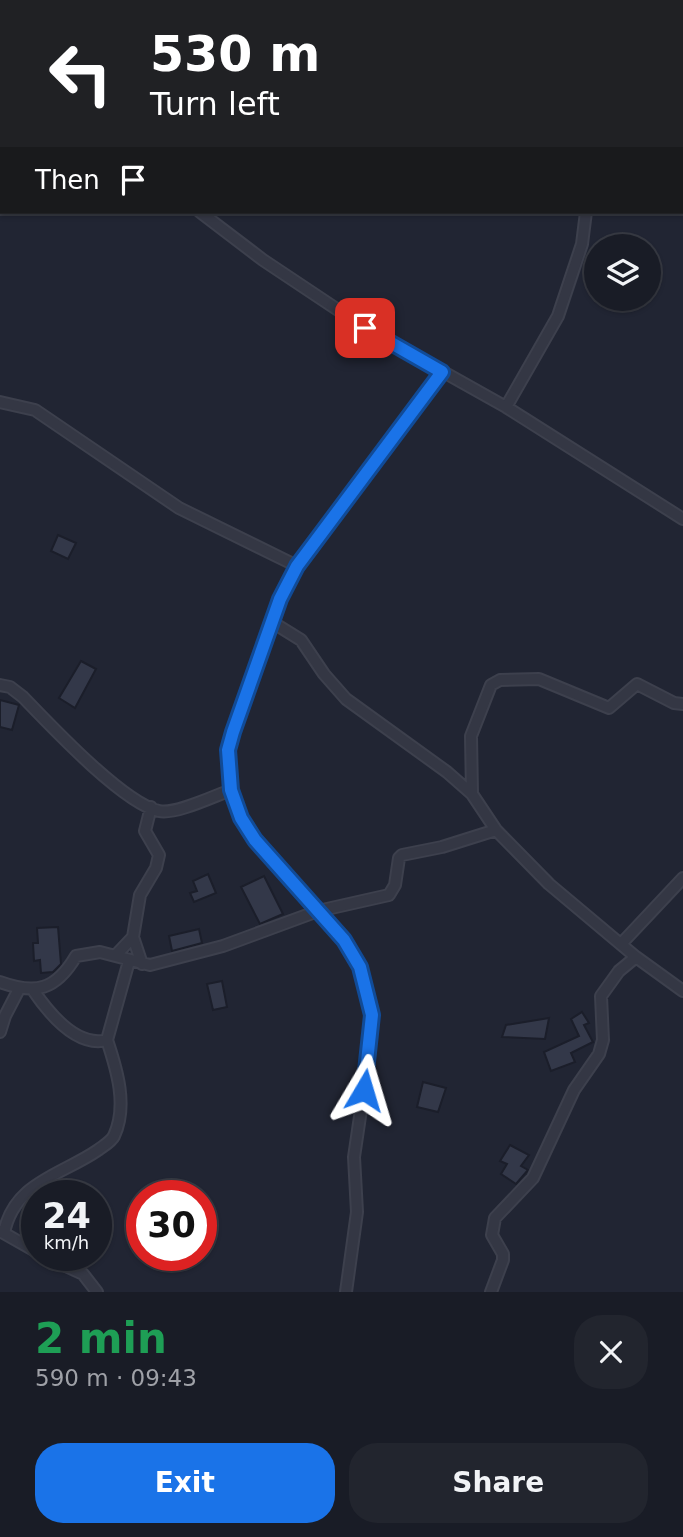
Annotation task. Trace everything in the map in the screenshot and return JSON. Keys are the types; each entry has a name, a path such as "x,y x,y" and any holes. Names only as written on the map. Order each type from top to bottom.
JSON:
{"street":[{"path":"204,214 263,260 365,328 506,407 683,519"},
{"path":"506,407 558,316 582,244 586,214"},
{"path":"346,1292 357,1212 354,1157 372,1015 360,967 344,940 255,840 241,818 231,790 228,750 272,622 297,566 442,372"},
{"path":"0,402 35,410 179,508 297,566"},
{"path":"272,622 302,640 324,674 346,699 447,772 472,794 496,830 550,884 636,957 683,991"},
{"path":"472,794 471,736 491,685 499,680 539,679 610,708 636,684 674,703 683,704"},
{"path":"0,685 10,687 23,697 113,785 160,812 174,810 231,790"},
{"path":"142,964 133,937 140,895 156,869 159,855 145,831 151,807"},
{"path":"0,982 19,989 33,990 56,980 68,969 76,956 100,952 150,965 192,956 318,911 389,895 395,886 399,858 402,855 442,847 496,830"},
{"path":"621,944 683,878"},
{"path":"116,954 133,937"},
{"path":"491,1292 503,1260 503,1254 492,1235 495,1217 533,1178 574,1090 599,1054 603,1040 601,996 619,971 636,957"},
{"path":"21,1243 2,1232 14,1204 53,1172 86,1158 113,1139 120,1113 118,1075 107,1040 114,1024 129,961"},
{"path":"0,1032 19,989"},
{"path":"33,990 47,1011 62,1025 80,1036 101,1042 107,1040"},
{"path":"77,1271 83,1274 97,1292"}],"building":[{"path":"58,535 76,543 68,559 51,551"},
{"path":"81,661 96,669 75,708 59,698"},
{"path":"0,700 19,705 12,730 0,727"},
{"path":"208,874 216,893 194,902 190,893 197,891 193,881"},
{"path":"264,876 283,914 260,924 241,887"},
{"path":"58,927 61,964 53,972 41,973 40,960 34,961 33,943 38,943 37,928"},
{"path":"199,929 202,943 172,951 169,936"},
{"path":"222,981 227,1007 213,1010 207,984"},
{"path":"582,1012 589,1023 584,1025 593,1042 571,1053 575,1062 551,1071 544,1052 579,1036 571,1019"},
{"path":"549,1018 545,1039 502,1037 506,1025"},
{"path":"423,1082 446,1088 438,1112 417,1107"},
{"path":"510,1145 529,1155 521,1166 528,1170 516,1184 501,1174 507,1164 500,1161"}],"route":[{"path":"364,1090 372,1015 360,967 344,940 275,864 241,818 231,790 228,750 245,694 280,599 297,566 367,476 442,372 365,328"}]}
